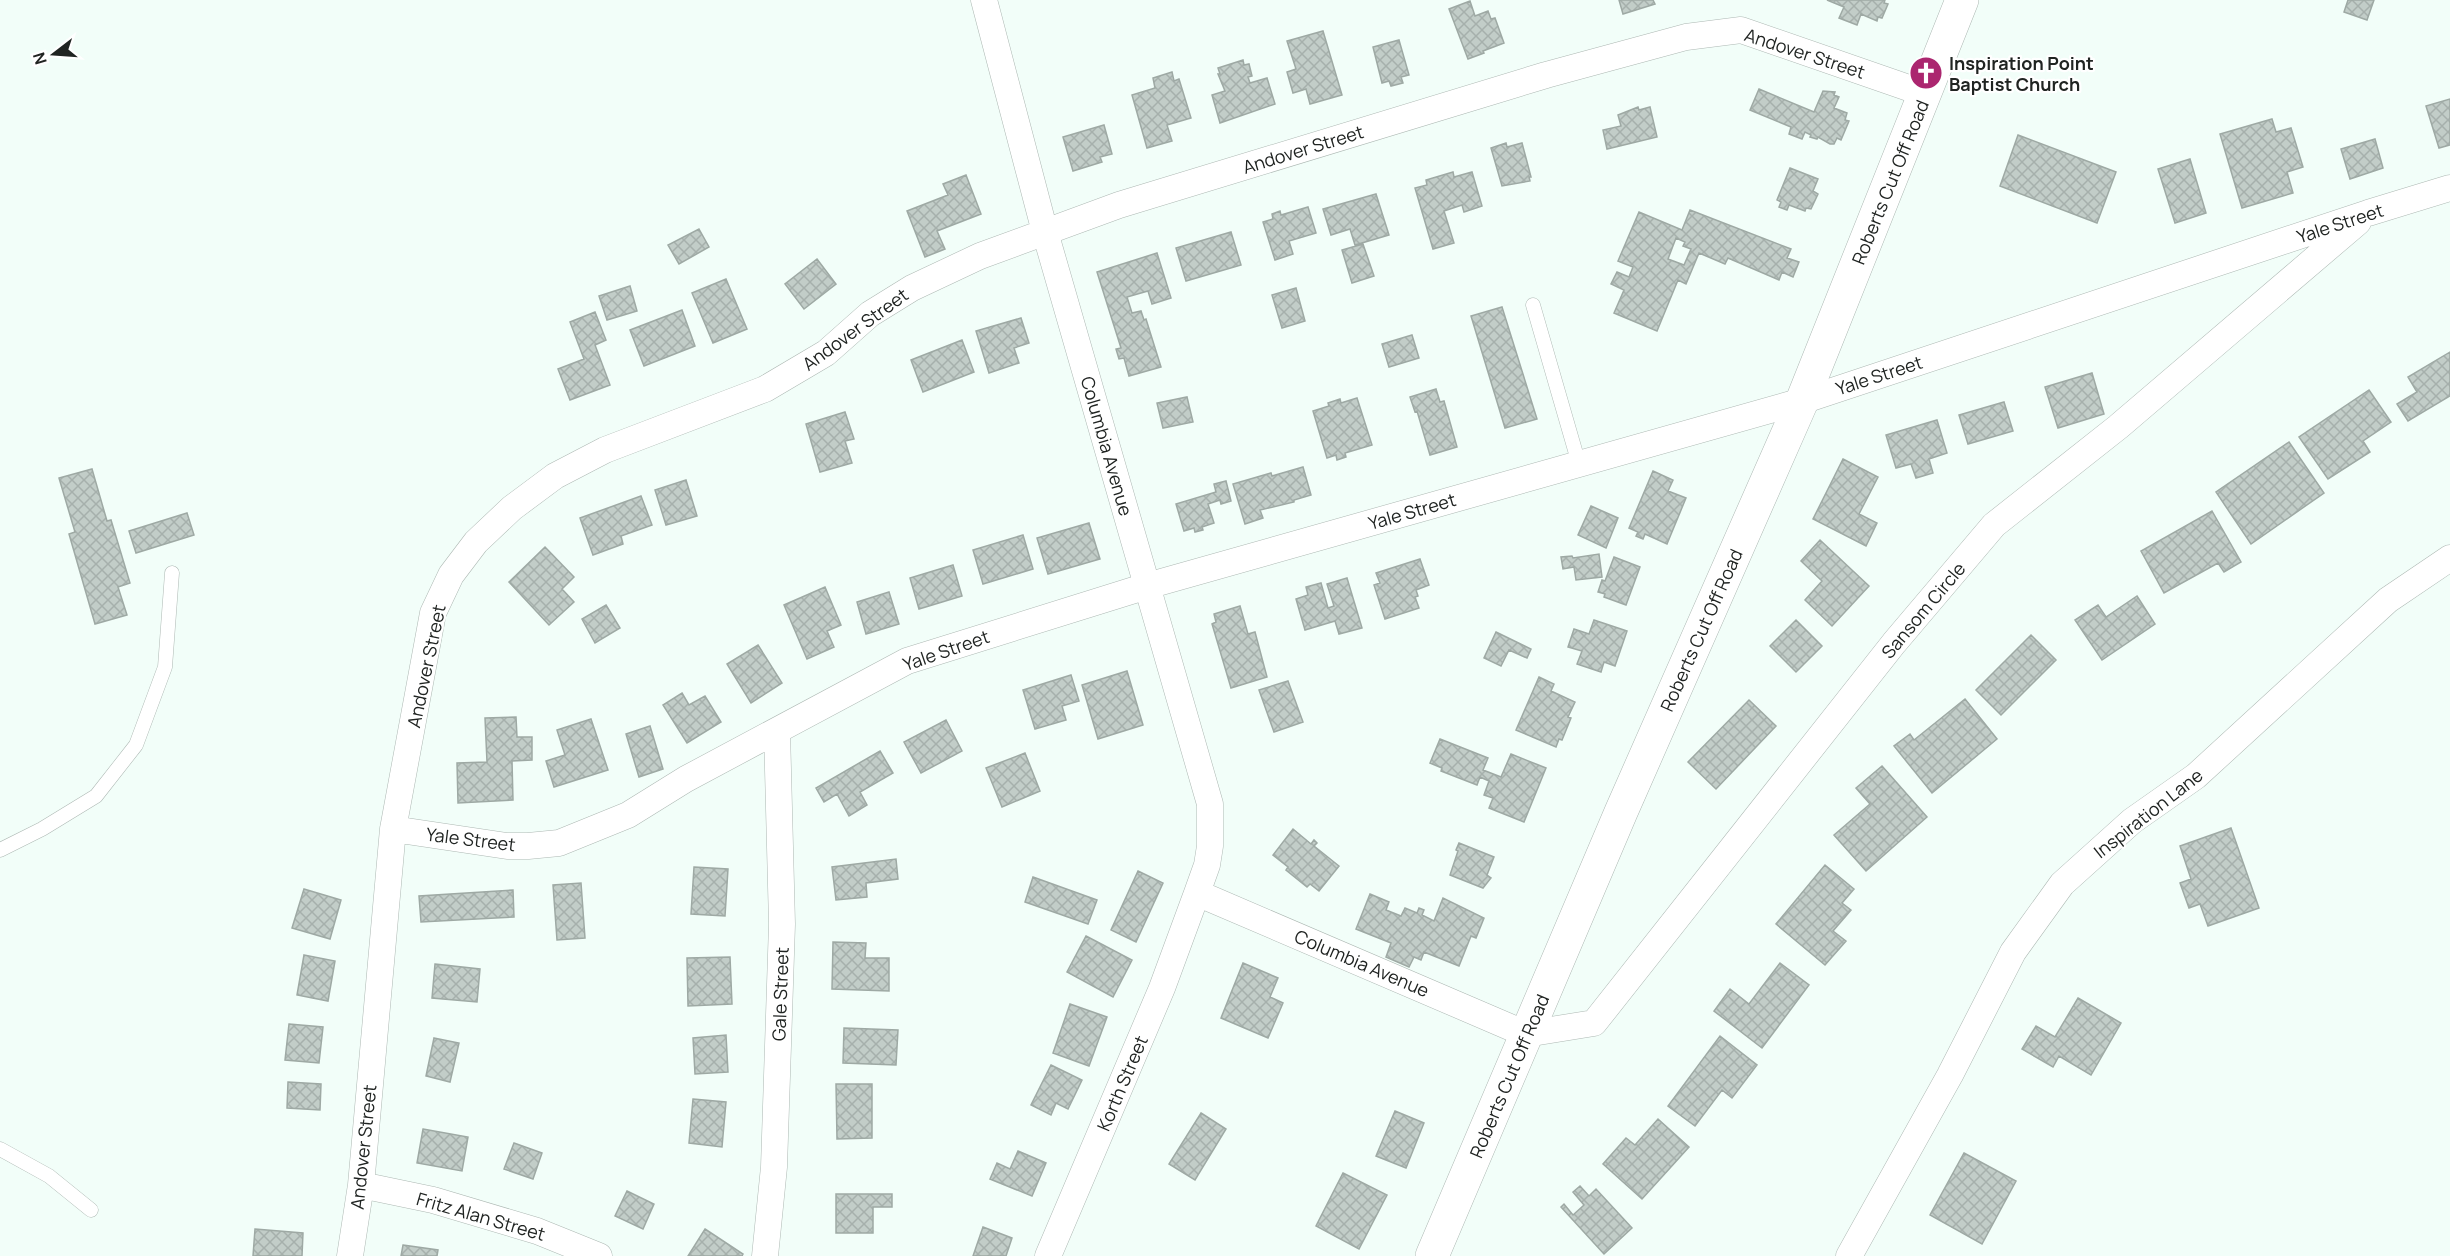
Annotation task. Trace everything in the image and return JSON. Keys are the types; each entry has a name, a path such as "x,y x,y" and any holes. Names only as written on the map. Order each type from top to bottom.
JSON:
{"street":[{"name":"Columbia Avenue","path":"984,0 1045,232 1210,804 1210,846 1207,865 1194,901 1526,1034"},
{"name":"Roberts Cut Off Road","path":"1432,1256 1621,812 1802,401 1962,0"},
{"name":"Andover Street","path":"350,1256 361,1185 393,829 433,613 451,575 476,542 512,508 555,476 605,450 765,389 826,353 870,314 912,288 980,256 1130,201 1535,79 1686,37 1741,30 1926,94"},
{"name":"Yale Street","path":"393,829 507,846 560,843 627,815 686,779 907,661 1148,586 1802,401 2368,213 2450,188"},
{"name":"Sansom Circle","path":"1526,1034 1594,1023 1894,644 1994,525 2118,427 2368,213"},
{"name":"Inspiration Lane","path":"1849,1256 1950,1075 2013,952 2062,884 2132,821 2196,776 2388,600 2450,558"},
{"name":"Gale Street","path":"765,1256 774,1167 782,924 777,731"},
{"name":"Korth Street","path":"1048,1256 1162,988 1194,901"},
{"name":"Fritz Alan Street","path":"361,1185 434,1200 537,1231 599,1256"}],"lane":[{"path":"1533,304 1579,464"},
{"path":"0,850 42,829 96,796 136,745 165,667 172,573"},
{"path":"0,1149 49,1176 91,1210"}],"building":[{"path":"1619,0 1653,0 1655,4 1623,14"},
{"path":"1827,0 1885,0 1884,3 1888,4 1882,18 1878,17 1877,21 1861,14 1857,25 1839,18 1844,7"},
{"path":"2348,0 2374,0 2367,20 2344,12"},
{"path":"1470,1 1475,16 1488,11 1491,19 1495,18 1504,43 1468,59 1449,9"},
{"path":"1323,31 1342,95 1310,104 1306,89 1293,93 1287,72 1296,69 1287,41"},
{"path":"1399,40 1409,75 1401,77 1403,83 1391,86 1389,81 1382,83 1373,47"},
{"path":"1243,60 1244,65 1249,64 1252,76 1248,77 1250,83 1267,78 1275,104 1220,123 1212,95 1225,91 1218,68"},
{"path":"1172,72 1174,81 1179,79 1191,118 1167,125 1172,141 1147,148 1132,95 1155,88 1153,78"},
{"path":"1759,89 1814,112 1823,91 1835,92 1834,95 1839,97 1834,108 1847,113 1845,120 1849,121 1841,140 1837,138 1834,144 1830,144 1818,137 1817,139 1810,137 1811,135 1805,132 1802,139 1789,134 1791,127 1750,110"},
{"path":"2450,99 2450,145 2439,148 2426,106"},
{"path":"1638,107 1639,110 1650,107 1657,137 1607,149 1603,130 1621,126 1618,115"},
{"path":"2272,119 2276,132 2291,128 2303,167 2287,172 2293,193 2242,208 2220,134"},
{"path":"1104,125 1112,154 1100,157 1102,162 1073,171 1063,137"},
{"path":"2018,135 2116,172 2097,223 2000,186"},
{"path":"2375,139 2383,168 2350,179 2341,149"},
{"path":"1506,143 1507,147 1522,143 1531,177 1529,177 1530,181 1502,186 1491,148"},
{"path":"2190,159 2206,213 2175,223 2158,169"},
{"path":"1790,168 1818,179 1813,191 1818,194 1811,209 1806,208 1805,211 1789,205 1787,210 1779,207 1781,202 1777,200"},
{"path":"1453,172 1454,177 1472,172 1482,206 1464,212 1462,205 1444,211 1454,243 1433,249 1415,188 1427,185 1426,180"},
{"path":"966,175 981,214 937,231 945,249 925,257 907,211 948,195 943,184"},
{"path":"1376,194 1389,235 1355,245 1350,229 1331,235 1323,209"},
{"path":"1308,207 1316,233 1289,241 1293,254 1275,260 1263,222 1273,219 1272,214 1280,211 1281,215"},
{"path":"1690,210 1791,249 1787,258 1799,262 1793,277 1782,272 1779,280 1728,258 1725,264 1699,253 1686,284 1678,280 1657,331 1614,313 1624,290 1611,284 1617,272 1629,277 1633,267 1618,261 1639,212 1682,230","holes":["1676,238 1685,242 1683,246 1691,249 1684,265 1668,259"]},
{"path":"699,229 709,247 679,264 668,245"},
{"path":"1231,232 1241,265 1186,281 1176,248"},
{"path":"1363,244 1374,276 1352,283 1342,250"},
{"path":"1157,253 1171,298 1152,304 1148,291 1127,297 1132,313 1141,311 1144,320 1146,319 1161,367 1129,376 1124,358 1119,359 1116,349 1121,348 1097,272"},
{"path":"817,259 836,284 804,309 785,284"},
{"path":"726,279 747,329 713,343 692,293"},
{"path":"630,286 637,311 607,320 599,296"},
{"path":"1296,288 1305,321 1282,328 1272,295"},
{"path":"1502,307 1537,419 1505,428 1471,316"},
{"path":"682,310 695,346 644,366 630,330"},
{"path":"595,312 606,340 595,345 610,385 570,400 558,369 584,359 570,322"},
{"path":"1021,318 1029,343 1014,348 1019,363 989,373 976,331"},
{"path":"1412,335 1419,358 1389,367 1382,344"},
{"path":"962,340 974,372 923,392 911,360"},
{"path":"2450,352 2450,396 2408,421 2397,404 2417,392 2408,377"},
{"path":"2092,373 2104,414 2058,428 2045,387"},
{"path":"1436,389 1440,402 1444,401 1457,447 1430,455 1417,411 1415,412 1410,397"},
{"path":"2369,390 2391,422 2363,441 2370,452 2328,479 2299,437"},
{"path":"1187,397 1193,422 1163,428 1157,403"},
{"path":"1357,398 1372,445 1345,453 1346,457 1337,460 1336,455 1327,458 1313,411 1329,406 1328,403 1340,399 1341,403"},
{"path":"2004,402 2013,431 1968,444 1959,415"},
{"path":"845,412 854,439 845,441 852,463 820,472 806,424"},
{"path":"1937,420 1947,453 1929,459 1933,473 1916,478 1911,464 1896,468 1886,435"},
{"path":"2289,442 2324,493 2251,544 2216,492"},
{"path":"1843,459 1878,477 1859,514 1877,523 1866,546 1813,519"},
{"path":"1303,467 1311,495 1294,500 1294,502 1260,510 1263,518 1245,524 1233,484"},
{"path":"92,469 107,521 111,520 130,583 118,587 127,615 95,624 69,534 75,532 59,478"},
{"path":"1653,471 1673,480 1668,491 1686,498 1667,544 1645,534 1643,539 1636,536 1638,532 1629,528"},
{"path":"686,480 697,516 666,525 655,490"},
{"path":"1226,481 1231,501 1221,504 1220,500 1208,504 1214,523 1202,527 1203,530 1195,532 1194,528 1184,531 1176,504 1216,492 1214,484"},
{"path":"641,496 652,525 621,536 623,544 593,555 580,518"},
{"path":"1591,506 1618,518 1606,548 1578,535"},
{"path":"2212,511 2241,562 2224,572 2218,563 2164,593 2141,551"},
{"path":"187,513 194,535 136,553 129,531"},
{"path":"1089,523 1100,559 1048,574 1037,538"},
{"path":"1023,535 1033,569 983,584 973,550"},
{"path":"1820,540 1869,586 1832,626 1805,600 1822,581 1801,561"},
{"path":"545,547 574,577 562,589 574,602 549,625 509,582"},
{"path":"1599,554 1602,577 1576,580 1574,567 1563,569 1561,557 1572,556 1573,558"},
{"path":"1614,557 1640,567 1626,605 1604,597 1605,594 1598,592"},
{"path":"1420,559 1429,585 1416,590 1418,596 1415,597 1419,608 1385,619 1374,585 1380,583 1376,573"},
{"path":"953,565 962,596 919,609 910,578"},
{"path":"1347,578 1362,628 1339,634 1335,621 1305,630 1296,599 1308,595 1306,587 1321,583 1328,608 1334,606 1327,584"},
{"path":"825,587 841,625 827,631 834,647 807,659 784,605"},
{"path":"889,592 899,624 866,634 857,602"},
{"path":"2137,596 2155,624 2102,660 2075,620 2098,605 2106,617"},
{"path":"606,605 620,628 595,643 582,619"},
{"path":"1240,606 1248,634 1255,632 1267,677 1231,688 1212,624 1216,622 1214,614"},
{"path":"1594,620 1627,631 1615,666 1604,662 1601,672 1577,664 1582,651 1568,647 1574,629 1589,634"},
{"path":"1796,620 1822,646 1796,672 1770,646"},
{"path":"1496,632 1531,649 1527,658 1509,650 1501,666 1484,658"},
{"path":"2031,635 2056,660 2001,715 1976,690"},
{"path":"758,645 782,683 751,703 727,664"},
{"path":"1127,671 1143,725 1098,739 1082,685"},
{"path":"1071,675 1079,701 1062,706 1066,720 1035,729 1023,690"},
{"path":"1539,677 1554,684 1551,691 1575,702 1562,740 1559,739 1556,747 1516,730"},
{"path":"1288,681 1303,722 1274,732 1259,690"},
{"path":"682,693 689,705 705,696 721,722 687,743 663,705"},
{"path":"1965,699 1997,739 1932,793 1894,746 1910,734 1914,740"},
{"path":"1749,700 1776,726 1716,789 1688,762"},
{"path":"516,717 517,737 532,737 532,760 512,761 513,800 458,803 457,763 487,762 485,718"},
{"path":"591,719 608,770 554,787 546,761 565,755 557,730"},
{"path":"946,720 962,751 921,773 904,742"},
{"path":"650,726 663,769 639,777 626,734"},
{"path":"1440,739 1488,758 1483,770 1501,777 1511,754 1546,768 1524,822 1489,808 1493,798 1484,795 1489,781 1480,777 1477,785 1441,771 1442,768 1430,763"},
{"path":"880,751 893,773 860,792 867,805 849,816 837,794 824,802 816,788"},
{"path":"1025,753 1040,791 1002,807 986,768"},
{"path":"1882,766 1927,817 1866,871 1834,835 1870,804 1856,788"},
{"path":"2231,828 2259,908 2208,926 2200,904 2189,908 2180,883 2191,879 2180,846"},
{"path":"1293,829 1311,844 1314,840 1317,843 1314,846 1339,866 1319,891 1310,884 1307,887 1286,870 1288,867 1273,855"},
{"path":"1459,843 1494,857 1487,875 1491,878 1483,888 1450,875"},
{"path":"896,859 898,879 866,883 867,897 836,900 832,867"},
{"path":"1825,865 1854,889 1842,903 1851,910 1833,931 1846,941 1825,965 1776,924"},
{"path":"694,867 728,869 725,916 691,914"},
{"path":"1138,871 1163,883 1136,942 1111,930"},
{"path":"1033,877 1097,900 1088,924 1025,902"},
{"path":"581,883 585,938 557,940 553,885"},
{"path":"304,889 341,900 330,939 292,928"},
{"path":"513,890 514,917 421,922 419,896"},
{"path":"1370,894 1389,902 1386,910 1401,916 1405,908 1417,913 1419,908 1424,910 1422,915 1434,921 1443,898 1484,918 1476,938 1471,936 1459,966 1424,952 1421,960 1414,957 1409,967 1386,957 1391,943 1356,929"},
{"path":"1086,936 1132,960 1113,997 1067,972"},
{"path":"833,942 866,943 865,958 889,958 889,991 832,989"},
{"path":"304,955 335,961 328,1001 297,995"},
{"path":"730,957 732,1004 688,1006 687,958"},
{"path":"1243,963 1278,978 1270,997 1283,1003 1268,1038 1221,1018"},
{"path":"1780,963 1809,985 1762,1048 1714,1011 1730,989 1749,1004"},
{"path":"435,964 480,969 477,1002 432,998"},
{"path":"2078,998 2121,1023 2091,1075 2059,1056 2053,1067 2022,1049 2036,1026 2055,1037"},
{"path":"1070,1004 1107,1017 1089,1066 1053,1053"},
{"path":"289,1024 323,1027 319,1063 285,1060"},
{"path":"844,1028 898,1030 896,1065 843,1063"},
{"path":"726,1035 728,1072 695,1074 693,1038"},
{"path":"1720,1036 1757,1065 1732,1098 1722,1090 1695,1126 1668,1106"},
{"path":"434,1038 459,1043 450,1082 426,1076"},
{"path":"1051,1065 1082,1080 1068,1109 1056,1103 1051,1115 1031,1105"},
{"path":"288,1082 321,1084 320,1110 287,1108"},
{"path":"836,1084 872,1084 872,1138 837,1139"},
{"path":"693,1099 726,1102 722,1147 689,1143"},
{"path":"1395,1111 1424,1123 1406,1168 1376,1156"},
{"path":"1201,1113 1226,1129 1195,1180 1169,1164"},
{"path":"1658,1119 1689,1147 1642,1199 1603,1164 1626,1138 1635,1145"},
{"path":"423,1129 468,1137 462,1171 417,1163"},
{"path":"514,1143 542,1153 533,1179 504,1169"},
{"path":"1018,1151 1046,1163 1032,1196 990,1179 997,1163 1010,1169"},
{"path":"1964,1153 2016,1181 1982,1244 1930,1215"},
{"path":"1343,1173 1387,1195 1359,1249 1316,1226"},
{"path":"1580,1186 1589,1196 1596,1189 1632,1228 1604,1254 1561,1207 1564,1204 1573,1215 1584,1205 1573,1192"},
{"path":"627,1191 654,1204 643,1229 615,1216"},
{"path":"836,1194 892,1194 892,1207 873,1207 873,1233 836,1233"},
{"path":"983,1227 1012,1238 1006,1256 973,1256"},
{"path":"255,1229 303,1233 302,1256 253,1256"},
{"path":"705,1229 743,1254 742,1256 688,1256"},
{"path":"403,1245 438,1250 437,1256 401,1256"}],"place":[{"name":"Inspiration Point Baptist Church","path":"1926,73"}]}
